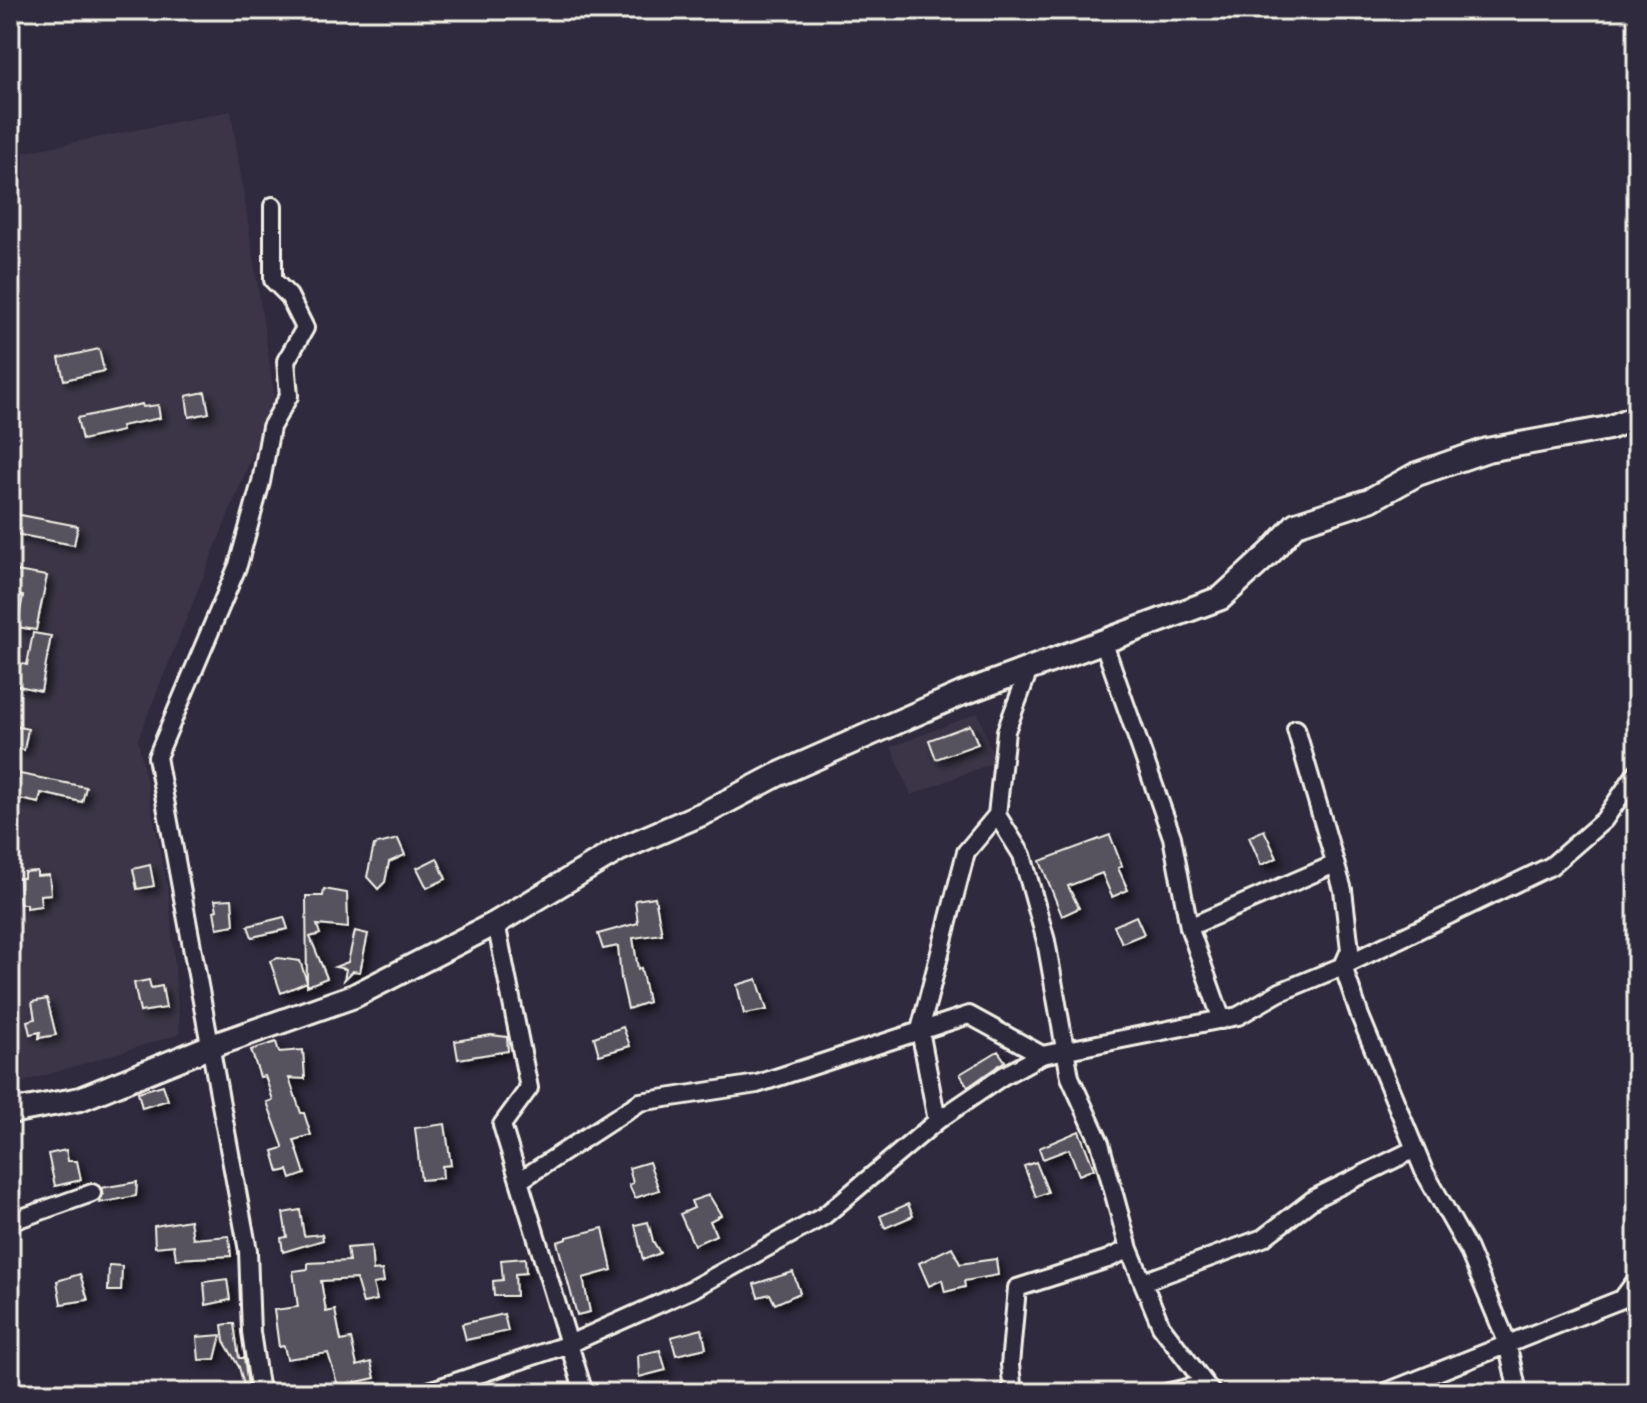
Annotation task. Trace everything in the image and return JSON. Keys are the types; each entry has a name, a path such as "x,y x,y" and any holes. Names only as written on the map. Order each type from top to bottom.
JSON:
{"main road":[{"path":"10,1112 80,1099 209,1047 354,996 496,923 618,850 709,811 777,775 961,694 1221,598 1296,524 1370,500 1417,474 1487,450 1609,428 1637,416"}],"street":[{"path":"260,1393 251,1332 248,1251 157,757 238,565 261,482 271,427 289,396 286,361 305,328 289,296 273,280 273,206"},
{"path":"1103,641 1172,837 1189,927 1222,1020"},
{"path":"937,1121 920,1030 966,852 997,815 1006,731 1030,667"},
{"path":"1296,729 1343,890 1350,950 1343,966 1360,1016 1424,1171 1468,1249 1507,1342 1518,1393"},
{"path":"423,1393 569,1344 692,1289 824,1216 937,1121 1003,1076 1042,1055 1238,1016 1280,992 1343,966 1551,866 1604,820 1637,772"},
{"path":"997,815 1022,855 1046,941 1070,1077 1100,1143 1129,1249 1161,1326 1209,1389"},
{"path":"1189,927 1335,864"},
{"path":"496,923 529,1088 502,1125 584,1393"},
{"path":"519,1181 640,1102 757,1084 969,1015 1042,1055"},
{"path":"1143,1282 1263,1238 1315,1198 1415,1149"},
{"path":"10,1222 92,1193"},
{"path":"1013,1393 1010,1365 1017,1288 1108,1259 1129,1249"},
{"path":"1384,1393 1622,1299 1637,1279"},
{"path":"1165,1393 1209,1389"}],"shaded area":[{"path":"231,111 275,399 138,739 169,895 180,1034 10,1086 10,155"},
{"path":"978,713 995,762 911,795 891,747"}],"building":[{"path":"99,349 104,371 64,380 59,358"},
{"path":"205,392 209,413 189,417 186,396"},
{"path":"142,404 143,407 158,405 160,418 121,426 122,431 82,440 77,418"},
{"path":"10,513 78,526 74,545 10,533"},
{"path":"10,570 47,576 36,630 17,627 23,596 10,594"},
{"path":"33,633 51,636 41,691 10,684 10,661 27,665"},
{"path":"10,725 28,729 24,750 10,747"},
{"path":"970,725 978,744 936,759 929,740"},
{"path":"10,772 86,787 82,802 41,793 39,803 10,797"},
{"path":"1264,830 1277,858 1261,865 1249,837"},
{"path":"1110,835 1122,866 1118,868 1128,890 1112,897 1102,873 1068,886 1079,908 1062,916 1040,861"},
{"path":"398,839 405,855 389,862 385,882 378,889 367,877 374,845"},
{"path":"437,858 446,879 427,888 417,868"},
{"path":"150,865 154,886 137,889 133,869"},
{"path":"37,871 37,876 49,875 51,894 40,895 41,906 26,908 26,904 20,904 19,878 24,878 24,872"},
{"path":"324,889 347,893 348,928 317,925 320,934 310,937 327,978 307,986 306,896 323,896"},
{"path":"655,897 662,934 633,938 648,1002 628,1009 618,946 603,949 598,934 638,923 635,900"},
{"path":"232,899 234,925 217,928 215,900"},
{"path":"1136,916 1144,934 1122,943 1114,926"},
{"path":"284,917 288,929 252,937 248,926"},
{"path":"355,931 368,934 360,972 353,971 344,980 346,969 335,967 348,962"},
{"path":"278,958 300,961 307,982 281,993 270,961"},
{"path":"757,979 767,1010 744,1014 737,985"},
{"path":"149,980 151,988 162,986 166,1008 140,1012 134,983"},
{"path":"47,999 56,1035 39,1038 40,1032 30,1034 27,1021 35,1019 32,1002"},
{"path":"623,1027 630,1046 599,1055 594,1037"},
{"path":"491,1035 507,1037 508,1051 458,1059 455,1041"},
{"path":"276,1042 279,1052 303,1050 305,1079 289,1078 311,1135 294,1140 305,1174 291,1179 288,1170 279,1172 273,1151 283,1146 267,1102 273,1100 265,1076 260,1077 251,1050"},
{"path":"998,1051 1005,1061 968,1087 960,1074"},
{"path":"163,1085 168,1100 142,1108 138,1092"},
{"path":"445,1124 451,1165 442,1166 443,1178 421,1180 415,1128"},
{"path":"1079,1131 1094,1169 1079,1175 1069,1149 1043,1159 1039,1148"},
{"path":"66,1150 68,1161 77,1161 81,1180 55,1186 48,1154"},
{"path":"649,1162 659,1190 635,1198 629,1185 633,1183 629,1168"},
{"path":"1036,1162 1048,1192 1036,1197 1024,1166"},
{"path":"137,1182 136,1196 99,1203 103,1194 101,1188"},
{"path":"709,1195 721,1215 710,1221 716,1235 694,1245 680,1214 694,1208 691,1201"},
{"path":"908,1204 913,1216 885,1228 880,1216"},
{"path":"300,1210 304,1236 322,1234 323,1240 283,1252 281,1238 287,1237 283,1213"},
{"path":"190,1220 193,1239 229,1236 231,1256 176,1259 174,1245 155,1247 154,1226"},
{"path":"648,1222 660,1253 643,1260 635,1225"},
{"path":"603,1228 612,1270 583,1278 590,1312 577,1315 557,1242"},
{"path":"371,1246 373,1271 382,1270 384,1282 373,1284 377,1300 363,1303 356,1279 321,1281 326,1312 335,1310 341,1341 351,1339 357,1366 371,1362 375,1378 338,1386 328,1353 287,1359 284,1346 279,1347 274,1310 298,1307 293,1271 308,1269 308,1263 349,1261 347,1248"},
{"path":"952,1247 960,1264 996,1259 998,1275 964,1281 965,1287 945,1292 942,1280 929,1286 919,1263"},
{"path":"525,1258 526,1273 515,1274 516,1296 494,1296 493,1281 503,1280 501,1260"},
{"path":"109,1265 122,1266 121,1291 108,1291"},
{"path":"793,1272 800,1293 775,1304 770,1294 758,1297 754,1284"},
{"path":"80,1274 88,1300 61,1304 57,1281"},
{"path":"227,1279 230,1300 206,1305 204,1282"},
{"path":"504,1314 508,1331 466,1340 462,1324"},
{"path":"234,1324 239,1358 244,1358 249,1393 246,1393 239,1367 224,1341 222,1325"},
{"path":"702,1329 706,1348 676,1355 671,1337"},
{"path":"221,1335 215,1359 199,1360 197,1337"},
{"path":"660,1350 666,1370 639,1377 638,1355"}]}
